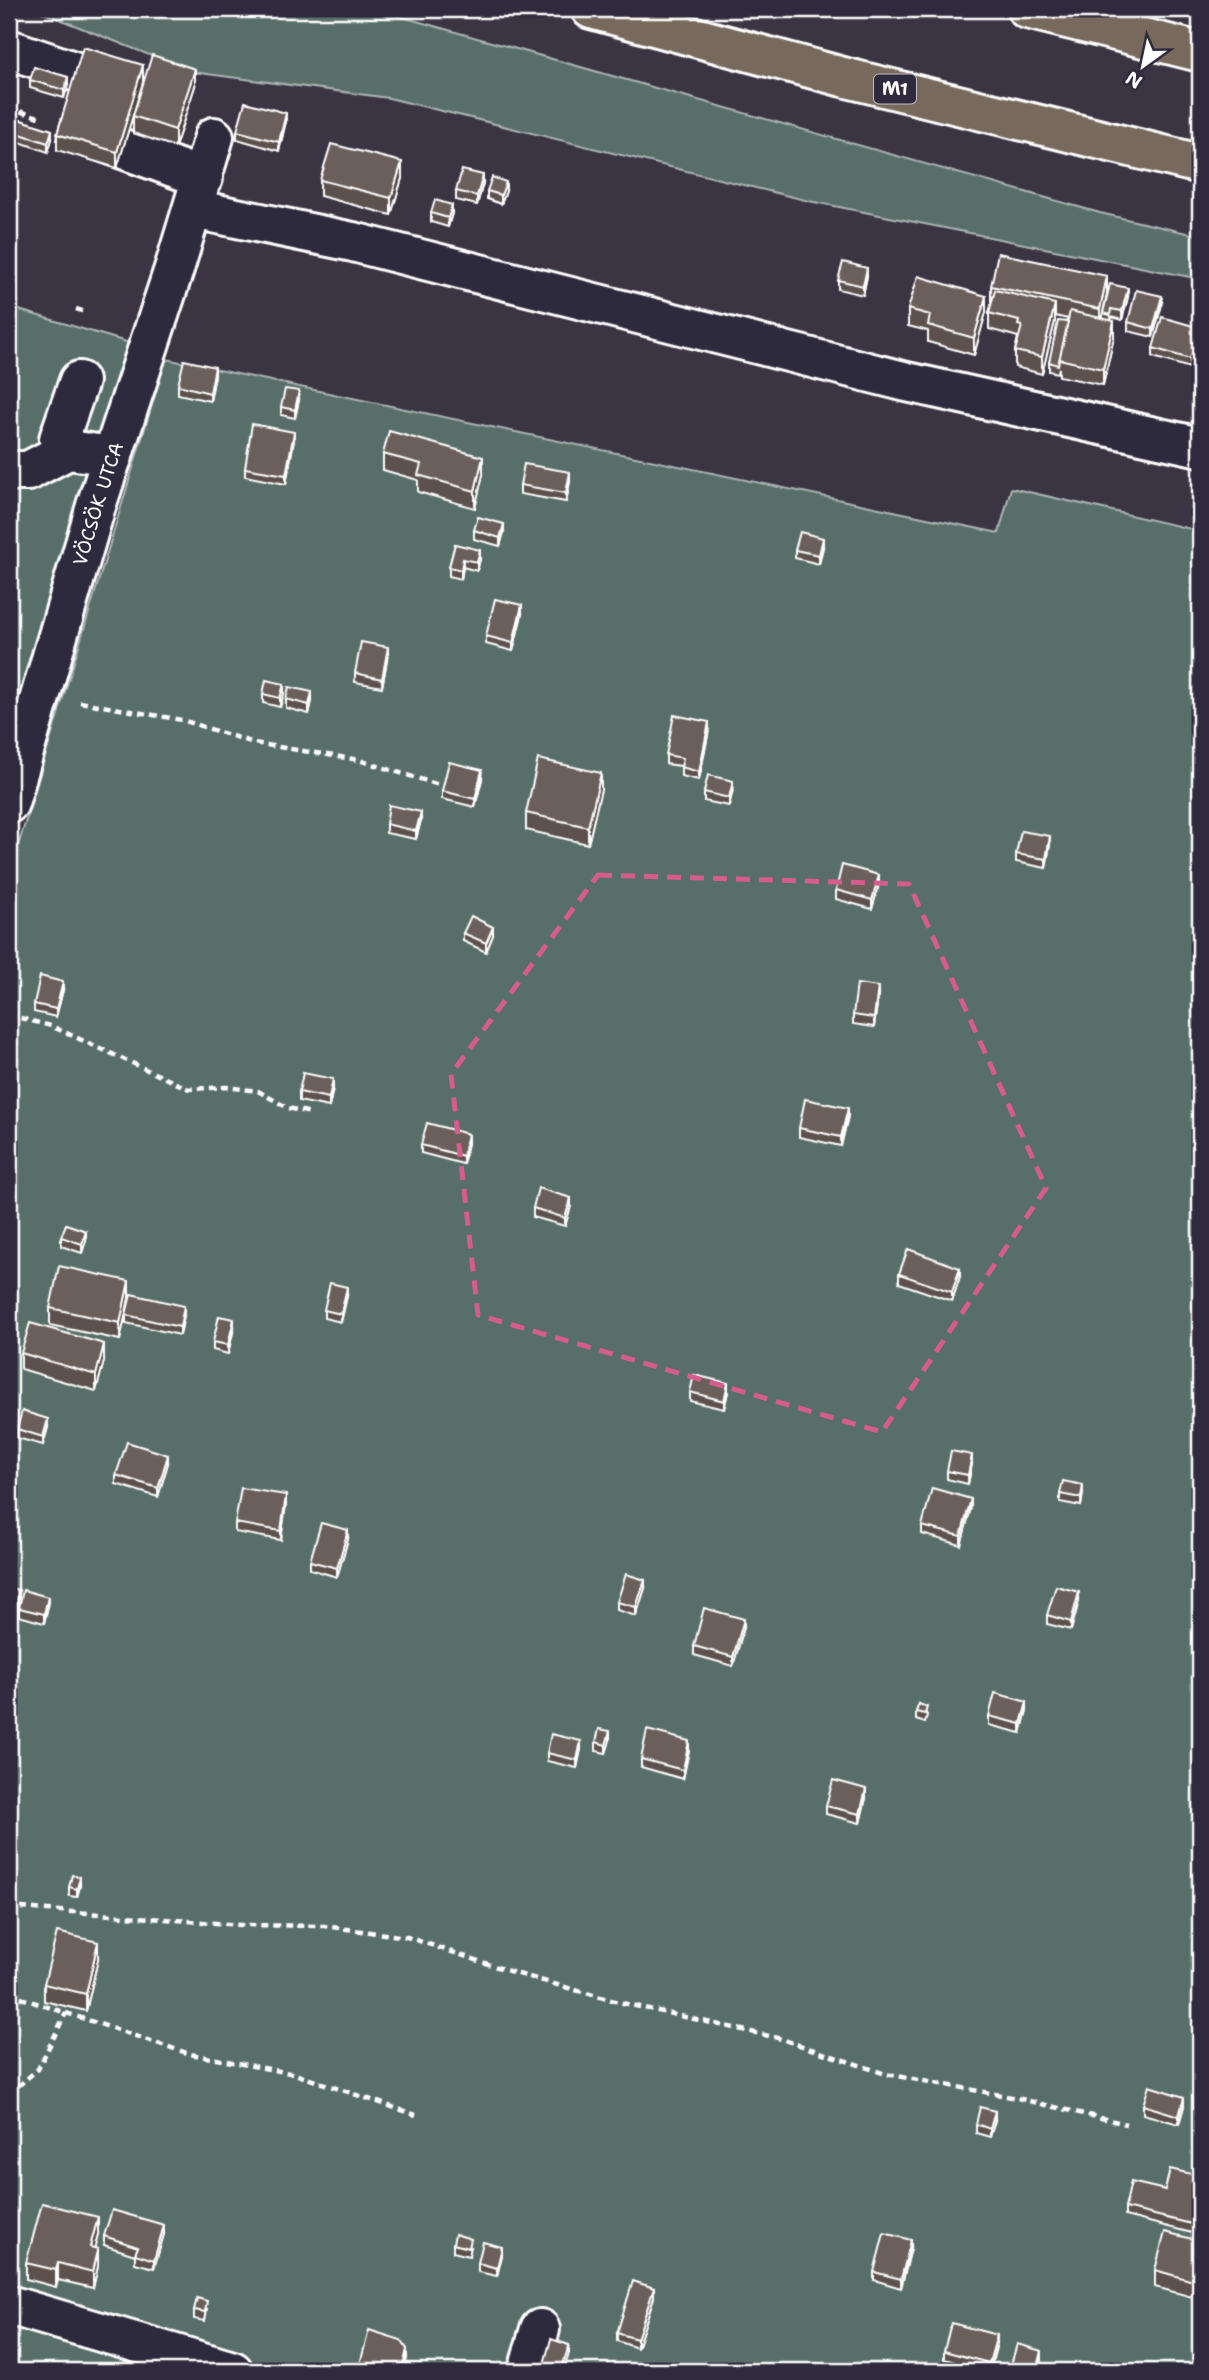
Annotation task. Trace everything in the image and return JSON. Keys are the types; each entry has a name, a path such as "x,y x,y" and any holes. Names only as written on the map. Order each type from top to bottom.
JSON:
{"main road":[{"name":"M1","path":"591,9 843,77 1200,164"},
{"path":"1027,9 1200,52"}],"street":[{"path":"9,48 97,79 79,133 198,194 353,242 907,382 1200,447"},
{"name":"VÖCSÖK UTCA","path":"9,803 113,456 214,137"},
{"path":"68,450 59,439 79,381"},
{"path":"9,471 28,471 68,450 113,456"},
{"path":"9,2305 233,2371"},
{"path":"528,2371 540,2329"}],"path":[{"path":"76,309 85,312"},
{"path":"41,696 182,720 254,743 359,761 439,785"},
{"path":"9,1015 51,1026 189,1089 227,1087 258,1091 288,1108 311,1113"},
{"path":"9,1907 241,1925 324,1926 407,1937 528,1977 618,2002 778,2038 887,2074 1017,2098 1126,2124"},
{"path":"9,1994 190,2054 295,2074 416,2115"},
{"path":"9,2094 38,2069 66,2012"}],"highlighted area":[{"path":"598,875 909,884 1046,1188 882,1432 478,1315 451,1074"}],"green space":[{"path":"34,9 374,9 1100,213 1200,236 1200,279 809,201 389,98 192,72"},
{"path":"9,307 133,344 72,548 9,723"},
{"path":"166,359 999,533 1011,488 1200,531 1200,2371 9,2371 9,876"}],"building":[{"path":"83,47 143,65 117,152 57,134"},
{"path":"152,55 195,69 175,130 133,116"},
{"path":"34,67 68,77 64,90 30,80"},
{"path":"245,102 286,113 279,142 237,131"},
{"path":"18,119 52,130 48,143 14,132"},
{"path":"331,144 402,162 391,198 320,180"},
{"path":"462,170 483,175 477,196 456,191"},
{"path":"492,177 506,182 501,195 487,191"},
{"path":"435,200 452,205 448,218 431,213"},
{"path":"998,253 1107,276 1100,309 991,286"},
{"path":"843,262 867,268 863,286 838,280"},
{"path":"918,276 986,296 974,338 928,325 930,315 908,309"},
{"path":"1110,284 1128,288 1122,311 1111,309 1110,315 1103,313"},
{"path":"995,290 1055,304 1042,357 1015,351 1022,326 1018,325 1019,321 989,313"},
{"path":"1136,290 1162,296 1153,329 1128,322"},
{"path":"1070,311 1114,321 1103,369 1059,359"},
{"path":"1162,317 1200,328 1190,359 1153,348"},
{"path":"1058,321 1068,322 1058,365 1049,362"},
{"path":"184,360 215,367 210,393 178,385"},
{"path":"285,389 299,391 295,410 281,407"},
{"path":"252,424 294,432 286,475 245,468"},
{"path":"389,431 483,457 475,491 418,475 421,464 383,454"},
{"path":"524,464 570,472 566,493 520,485"},
{"path":"478,517 504,524 500,538 474,530"},
{"path":"800,532 823,538 819,555 795,550"},
{"path":"455,544 480,550 477,562 463,559 461,570 449,567"},
{"path":"495,599 522,605 513,643 486,636"},
{"path":"361,642 388,647 382,679 355,673"},
{"path":"266,680 284,684 280,698 263,694"},
{"path":"289,687 312,692 309,705 286,699"},
{"path":"674,715 709,722 699,772 681,767 683,758 666,755"},
{"path":"538,759 601,773 588,827 526,813"},
{"path":"449,762 482,770 475,799 442,791"},
{"path":"708,775 733,781 729,798 704,792"},
{"path":"389,805 421,812 416,831 386,824"},
{"path":"1021,831 1050,836 1046,859 1016,854"},
{"path":"842,865 879,875 872,900 836,890"},
{"path":"471,916 493,927 486,943 463,933"},
{"path":"40,976 63,982 56,1009 34,1004"},
{"path":"857,984 878,987 874,1018 853,1015"},
{"path":"303,1073 333,1079 329,1098 299,1092"},
{"path":"805,1099 848,1108 841,1137 799,1128"},
{"path":"427,1123 468,1134 463,1156 421,1145"},
{"path":"538,1188 571,1198 565,1218 533,1208"},
{"path":"66,1224 86,1231 82,1244 61,1237"},
{"path":"908,1249 960,1268 952,1292 899,1274"},
{"path":"59,1266 129,1281 120,1323 50,1308"},
{"path":"330,1283 347,1287 341,1314 324,1310"},
{"path":"131,1294 184,1306 180,1327 126,1315"},
{"path":"219,1316 234,1319 228,1345 213,1342"},
{"path":"30,1323 104,1344 96,1375 21,1353"},
{"path":"694,1375 728,1383 724,1401 690,1392"},
{"path":"22,1411 48,1419 43,1437 17,1429"},
{"path":"127,1442 168,1455 158,1488 116,1475"},
{"path":"951,1451 972,1455 968,1475 947,1471"},
{"path":"1063,1481 1083,1485 1081,1498 1060,1494"},
{"path":"241,1488 286,1495 281,1531 235,1523"},
{"path":"932,1488 971,1499 961,1536 922,1526"},
{"path":"321,1523 348,1530 337,1568 310,1561"},
{"path":"626,1574 645,1580 636,1607 617,1602"},
{"path":"1056,1586 1079,1592 1071,1622 1047,1615"},
{"path":"9,1588 19,1590 16,1607 9,1605"},
{"path":"23,1590 48,1597 44,1614 19,1608"},
{"path":"704,1608 744,1619 733,1657 694,1646"},
{"path":"995,1693 1027,1702 1021,1724 989,1716"},
{"path":"919,1704 927,1707 925,1714 916,1712"},
{"path":"599,1729 610,1731 606,1745 596,1742"},
{"path":"647,1730 689,1741 683,1770 641,1759"},
{"path":"551,1734 581,1741 577,1760 547,1753"},
{"path":"833,1780 866,1789 860,1814 826,1806"},
{"path":"72,1875 80,1877 77,1889 69,1887"},
{"path":"57,1932 98,1942 86,1994 44,1984"},
{"path":"1149,2086 1184,2097 1179,2116 1143,2105"},
{"path":"980,2107 995,2111 990,2129 976,2124"},
{"path":"1170,2169 1200,2176 1200,2209 1196,2225 1125,2208 1131,2182 1165,2190"},
{"path":"42,2203 98,2217 90,2247 98,2249 93,2272 58,2263 56,2270 26,2263"},
{"path":"112,2210 164,2225 154,2260 135,2254 138,2247 104,2236"},
{"path":"1165,2232 1200,2241 1200,2283 1155,2270"},
{"path":"884,2233 911,2240 901,2279 874,2272"},
{"path":"455,2234 471,2239 469,2248 453,2244"},
{"path":"483,2242 502,2247 497,2268 478,2263"},
{"path":"633,2281 654,2288 637,2339 617,2333"},
{"path":"197,2298 207,2301 205,2312 194,2310"},
{"path":"951,2323 997,2335 989,2363 944,2351"},
{"path":"369,2330 401,2340 407,2349 402,2371 360,2364"},
{"path":"551,2339 569,2345 561,2371 542,2371"},
{"path":"1017,2344 1042,2351 1037,2371 1010,2368"}]}
